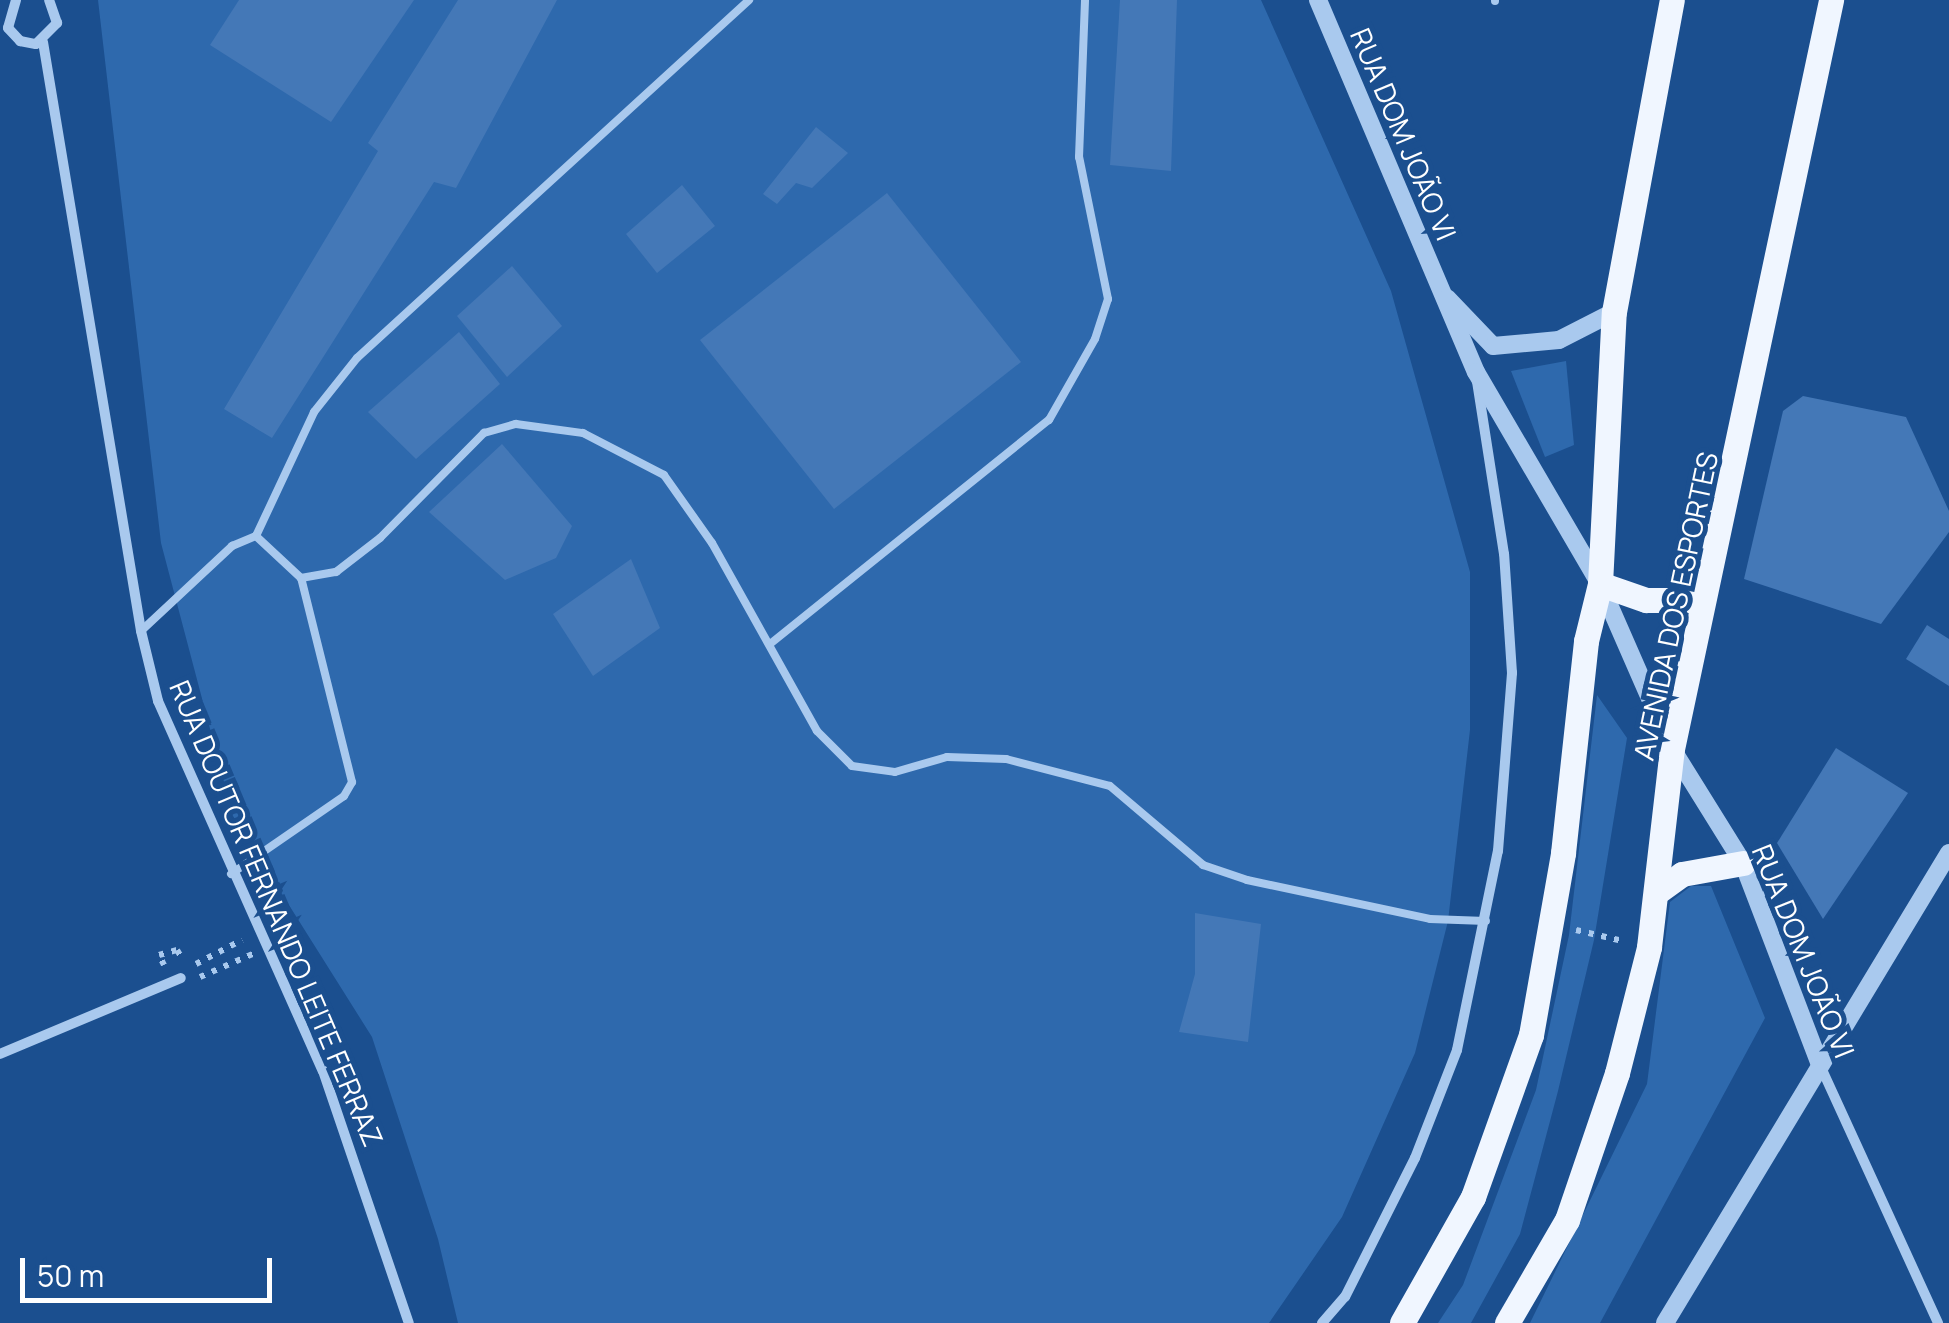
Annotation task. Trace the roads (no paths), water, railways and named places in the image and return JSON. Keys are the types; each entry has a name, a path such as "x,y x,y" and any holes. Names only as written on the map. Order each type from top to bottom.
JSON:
{"main road":[{"path":"1402,1323 1472,1197 1531,1035 1563,853 1586,641 1600,584 1614,312 1672,0"},
{"name":"AVENIDA DOS ESPORTES","path":"1507,1323 1567,1220 1592,1152 1660,890 1672,749 1703,600 1730,501 1764,297 1831,0"},
{"path":"1600,584 1646,600 1703,600"},
{"path":"1660,890 1682,874 1743,863"}],"street":[{"path":"16,0 4,30 20,41 44,42"},
{"name":"RUA DOUTOR FERNANDO LEITE FERRAZ","path":"50,0 58,23 44,42 141,631 158,701 231,874 268,948 370,1192 409,1323"},
{"name":"RUA DOM JOÃO VI","path":"1318,0 1476,372 1600,584 1672,749 1743,863 1819,1062 1938,1323"},
{"name":"RUA DOM JOÃO VI","path":"1438,290 1493,346 1559,340 1614,312"},
{"path":"1322,1323 1345,1297 1414,1158 1457,1050 1486,921 1510,760 1512,673 1504,554 1476,372"},
{"path":"1665,1323 1819,1062 1949,853"},
{"path":"0,1054 177,980"}],"lane":[{"path":"141,631 232,546 256,536 314,412 357,358 749,0"},
{"path":"770,644 1049,420 1095,338 1108,299 1079,157 1085,0"},
{"path":"301,578 336,572 380,538 484,433 516,424 582,433 664,475 770,644 818,731 852,766 895,772 947,757 1006,759 1110,786 1204,865 1248,880 1430,919 1486,921"},
{"path":"231,874 344,796 352,782 301,578 256,536"}]}
